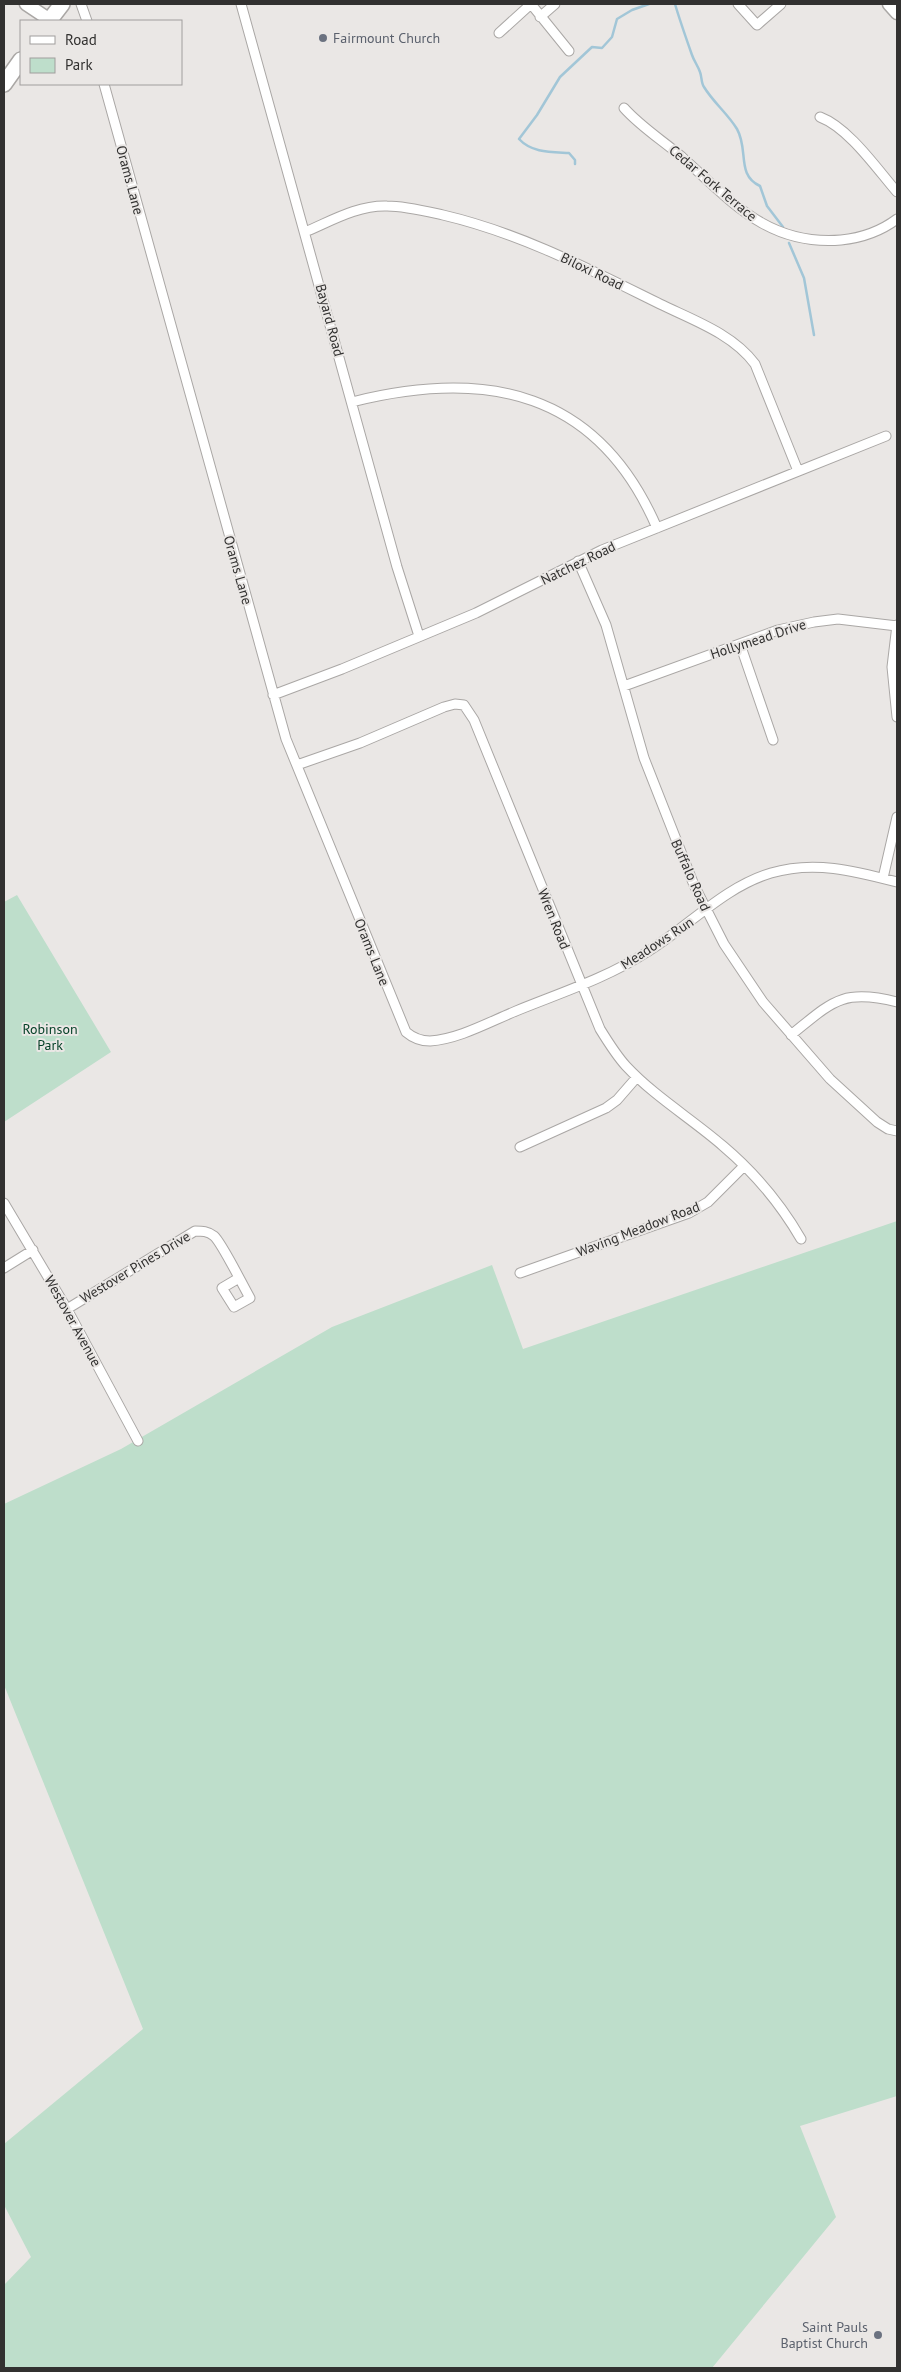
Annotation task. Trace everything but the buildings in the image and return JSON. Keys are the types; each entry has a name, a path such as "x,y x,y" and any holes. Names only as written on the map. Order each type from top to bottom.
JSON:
{"main road":[{"path":"50,20 62,4"},
{"path":"4,84 20,61"}],"street":[{"path":"26,4 48,20"},
{"path":"81,4 87,20"},
{"name":"Bayard Road","path":"241,4 397,567 419,636"},
{"path":"499,32 531,4 569,50"},
{"path":"540,17 555,4"},
{"path":"738,4 757,25 781,4"},
{"path":"889,4 897,13"},
{"name":"Orams Lane","path":"104,85 273,695 297,765 400,1022 406,1032 416,1038"},
{"name":"Cedar Fork Terrace","path":"624,108 637,122 661,139 748,215 780,234 820,242 853,239 874,232 897,219"},
{"path":"820,117 830,121 846,135 897,192"},
{"name":"Biloxi Road","path":"305,232 364,208 401,207 463,220 524,240 607,278 716,332 747,354 759,372 798,471"},
{"path":"352,402 396,393 457,388 496,391 543,404 571,419 590,433 616,457 638,487 657,528"},
{"name":"Natchez Road","path":"273,695 342,669 505,600 578,561 886,436"},
{"name":"Buffalo Road","path":"578,561 606,624 644,758 694,885 724,944 746,979 791,1035 852,1101 882,1126 897,1131"},
{"name":"Hollymead Drive","path":"624,686 778,630 838,619 897,625"},
{"path":"897,625 892,667 897,717"},
{"path":"740,644 773,740"},
{"name":"Wren Road","path":"297,765 360,742 444,707 455,704 464,705 474,720 580,985 600,1029 617,1054 637,1077 724,1147 771,1194 800,1239"},
{"path":"883,878 897,817"},
{"name":"Meadows Run","path":"416,1038 431,1041 468,1031 626,964 648,952 706,910 756,879 792,868 832,867 897,882"},
{"path":"791,1035 827,1006 841,999 869,996 897,1002"},
{"path":"520,1147 606,1108 617,1100 637,1077"},
{"name":"Waving Meadow Road","path":"520,1273 689,1213 708,1202 744,1166"},
{"name":"Westover Avenue","path":"4,1204 67,1309 138,1441"},
{"name":"Westover Pines Drive","path":"67,1309 195,1231 204,1230 215,1237 239,1278"},
{"path":"4,1268 33,1250"}],"green space":[{"name":"Robinson Park","path":"17,895 111,1052 4,1122 4,902"},
{"path":"897,1221 897,2096 800,2126 836,2217 712,2368 4,2368 4,2285 31,2257 4,2205 4,2144 143,2029 4,1685 4,1504 121,1449 332,1327 492,1265 523,1349"}],"waterway":[{"path":"575,164 575,160 569,153 536,149 524,144 519,139 537,115 560,77 592,47 602,48 612,37 617,19 632,10 649,4"},
{"path":"675,4 703,85 737,129 742,145 745,169 753,181 760,186 767,206 783,227"},
{"path":"789,243 804,278 814,335"}],"place":[{"name":"Fairmount Church","path":"323,38"},
{"name":"Saint Pauls Baptist Church","path":"878,2335"}]}
